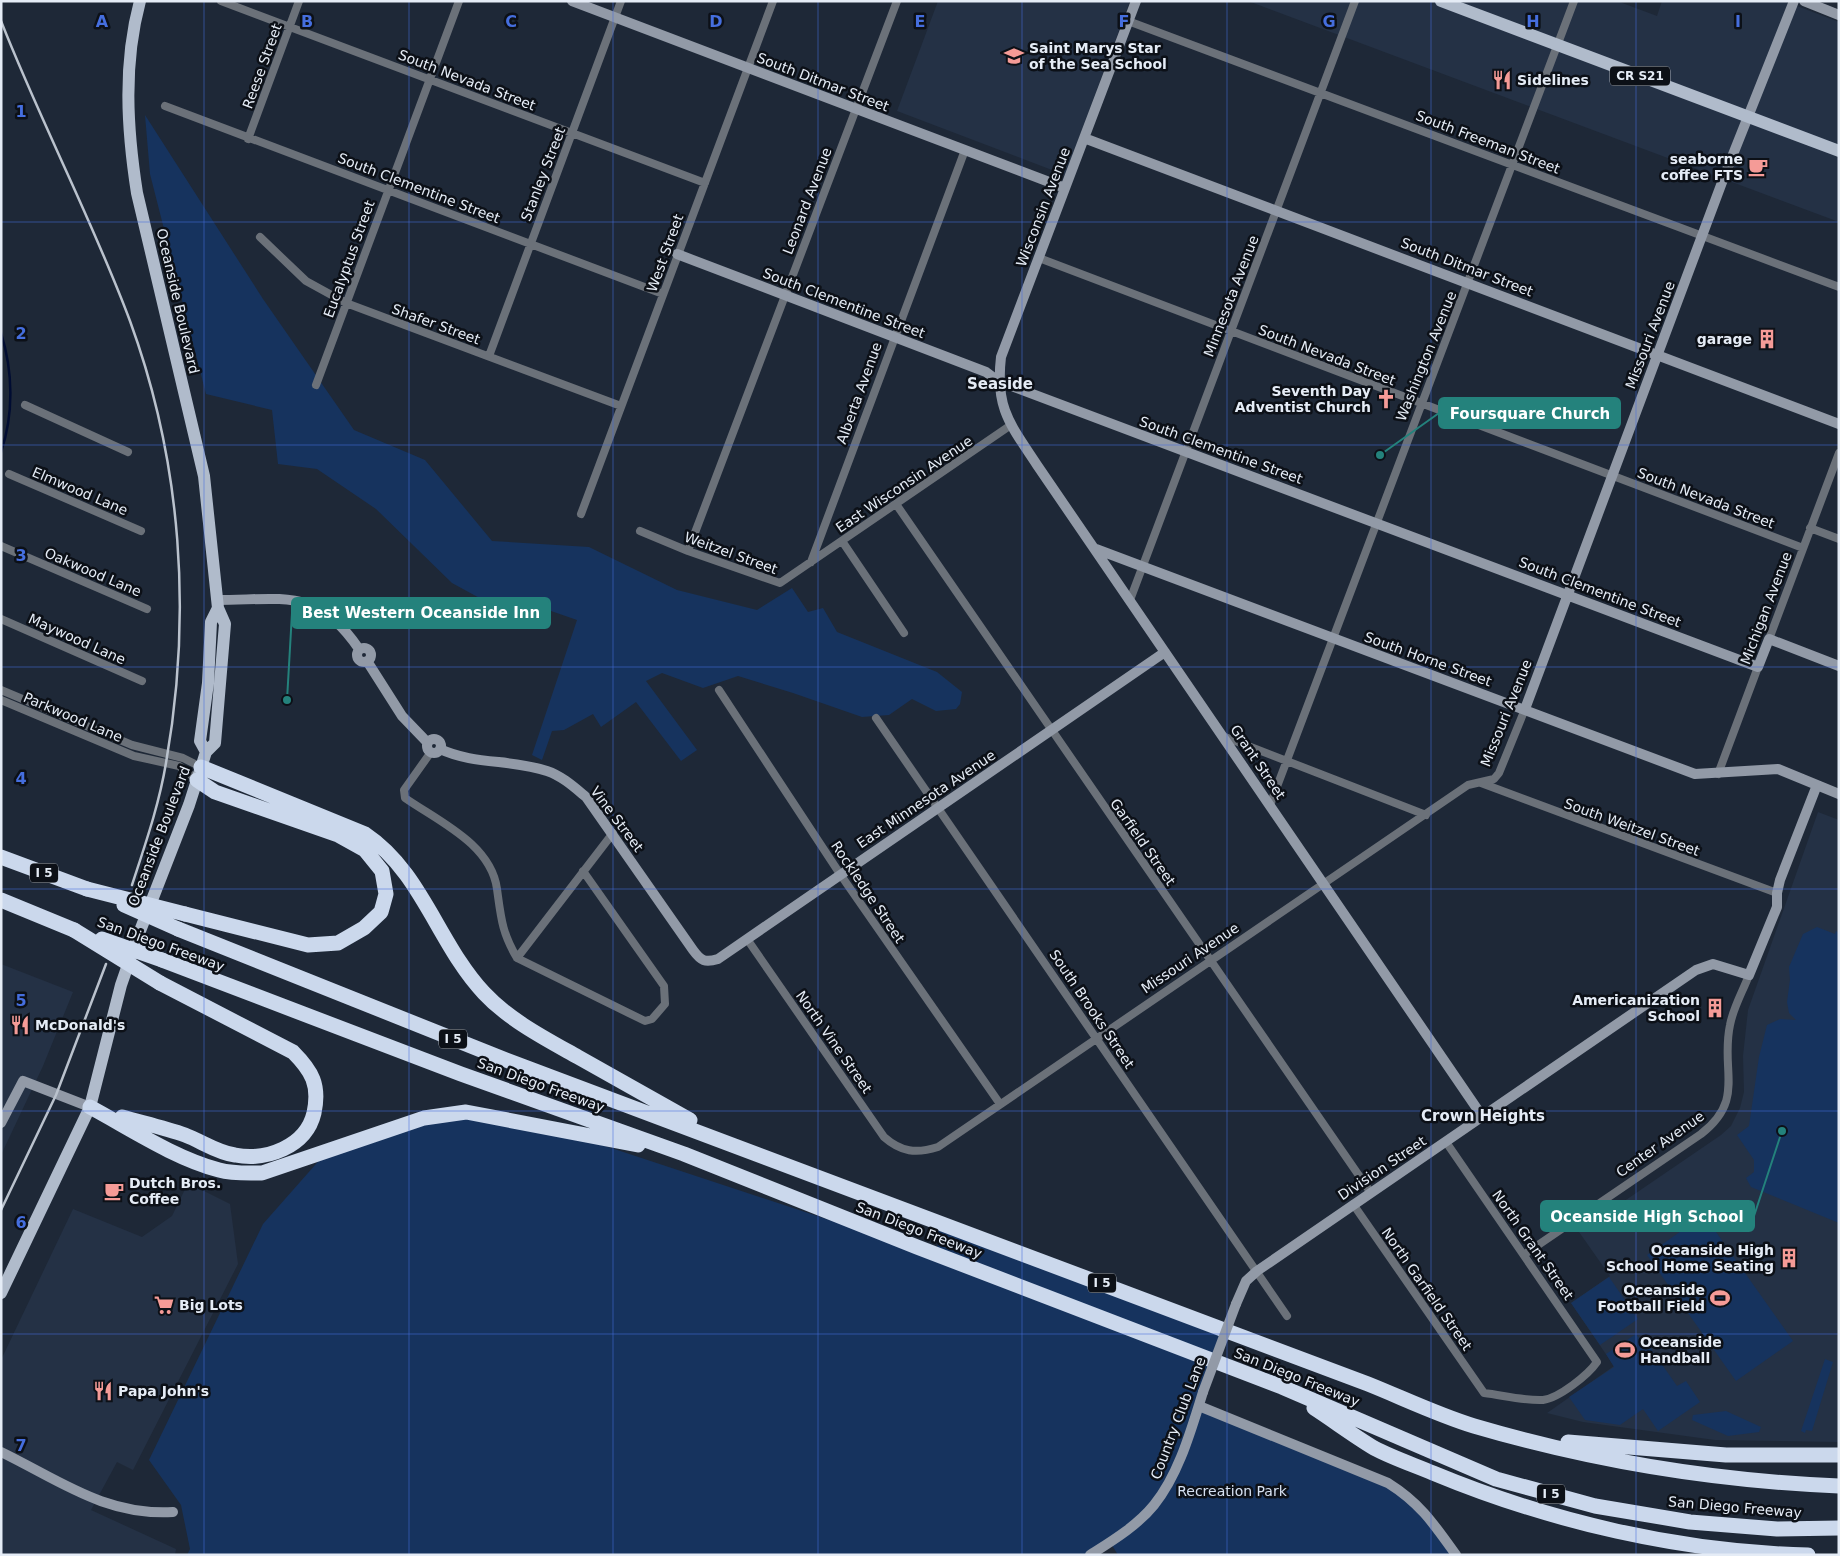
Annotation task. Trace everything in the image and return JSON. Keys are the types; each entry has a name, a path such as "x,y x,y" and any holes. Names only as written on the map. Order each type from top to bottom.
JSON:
{"highway":[{"path":"87,889 308,945 338,943 364,928 381,912 386,894 382,871 365,850 338,835 215,792 199,774"},
{"path":"199,774 365,834 382,845 400,864 466,972 485,994 509,1014 548,1040 731,1143"},
{"name":"San Diego Freeway","path":"1,857 87,889 178,929 506,1060 731,1143 1472,1425 1630,1464 1763,1482 1839,1486"},
{"name":"San Diego Freeway","path":"1,900 74,930 162,960 332,1026 684,1154 917,1247 1282,1387 1496,1479 1595,1506 1690,1522 1777,1529 1839,1528"},
{"path":"74,930 160,983 293,1052 310,1069 318,1097 312,1121 296,1142 273,1154 252,1157 233,1155 184,1135 90,1107"},
{"path":"90,1107 177,1153 219,1170 237,1174 262,1173 424,1118 466,1112 684,1154"},
{"path":"1282,1387 1375,1448 1486,1495 1579,1522 1668,1540 1763,1554 1808,1555"},
{"path":"1517,1437 1720,1455 1839,1455"}],"main road":[{"name":"Oceanside Boulevard","path":"1,1293 90,1107 121,985 206,752 200,741 208,675 211,622 217,604 204,476 137,193 130,148 128,66 140,1"},
{"name":"CR S21","path":"1441,1 1839,151"}],"street":[{"name":"South Nevada Street","path":"221,1 705,183"},
{"name":"Reese Street","path":"248,139 300,1"},
{"name":"Eucalyptus Street","path":"316,385 459,1"},
{"name":"South Ditmar Street","path":"572,1 1065,188"},
{"name":"Stanley Street","path":"489,356 621,1"},
{"name":"West Street","path":"581,514 773,1"},
{"name":"Leonard Avenue","path":"688,552 897,1"},
{"name":"Wisconsin Avenue","path":"1011,425 1002,406 998,381 1001,357 1136,1"},
{"name":"Minnesota Avenue","path":"1130,600 1354,1"},
{"name":"Washington Avenue","path":"1270,805 1420,403 1469,282 1574,1"},
{"name":"Missouri Avenue","path":"906,1152 924,1152 938,1147 1468,785 1494,779 1499,773 1525,709 1748,117 1794,1"},
{"path":"1804,1 1839,15"},
{"name":"South Freeman Street","path":"1128,21 1839,287"},
{"name":"South Clementine Street","path":"165,106 248,139 663,294"},
{"name":"South Ditmar Street","path":"1084,138 1469,282 1839,424"},
{"name":"Alberta Avenue","path":"811,562 893,338 965,150"},
{"name":"Shafer Street","path":"260,237 306,281 346,304 621,406"},
{"name":"South Clementine Street","path":"677,254 986,372 998,381 1758,667"},
{"name":"South Nevada Street","path":"1038,258 1803,548"},
{"path":"25,405 128,452"},
{"name":"East Wisconsin Avenue","path":"811,562 1011,425"},
{"name":"Grant Street","path":"1011,425 1482,1116"},
{"name":"Michigan Avenue","path":"1718,774 1839,453"},
{"name":"Elmwood Lane","path":"9,474 141,531"},
{"name":"Garfield Street","path":"896,504 1371,1193"},
{"path":"1810,528 1839,539"},
{"name":"Weitzel Street","path":"640,531 688,552 780,584 811,562"},
{"path":"842,541 904,633"},
{"name":"Oakwood Lane","path":"1,546 147,609"},
{"name":"South Horne Street","path":"1096,549 1696,774 1778,770 1839,794"},
{"name":"Vine Street","path":"217,604 290,600 315,606 334,618 359,649 356,652 358,659 364,662 367,661 402,716 433,748 465,758 548,771 568,782 586,797 613,833 700,960"},
{"name":"Maywood Lane","path":"1,619 142,681"},
{"path":"1769,639 1839,666"},
{"name":"East Minnesota Avenue","path":"700,960 708,962 718,959 1165,652"},
{"name":"Parkwood Lane","path":"1,690 132,746 183,758 199,774"},
{"name":"Rockledge Street","path":"719,690 840,874 1000,1104"},
{"name":"Parkwood Lane","path":"1,700 134,756 179,766 199,774"},
{"name":"South Brooks Street","path":"876,718 939,807 1286,1316"},
{"path":"1225,737 1426,815"},
{"path":"433,748 404,790 404,798 458,833 475,847 495,881 505,938 517,958 645,1021 652,1019 665,1004 664,986 582,871"},
{"name":"South Weitzel Street","path":"1478,782 1777,893"},
{"name":"Center Avenue","path":"1524,1254 1701,1134 1716,1121 1726,1104 1729,1094 1728,1046 1730,1024 1777,907 1777,893 1816,786"},
{"path":"517,958 613,833"},
{"name":"North Vine Street","path":"747,939 884,1137 906,1152"},
{"name":"Division Street","path":"1220,1346 1246,1281 1257,1271 1696,970 1713,964 1749,975"},
{"path":"1,1123 22,1081 90,1107"},
{"name":"North Grant Street","path":"1446,1142 1597,1362 1590,1372 1554,1396"},
{"name":"North Garfield Street","path":"1353,1204 1484,1393 1542,1400 1554,1396"},
{"name":"Country Club Lane","path":"1090,1555 1124,1532 1154,1505 1176,1470 1220,1346"},
{"path":"1199,1406 1388,1483 1416,1502 1429,1516 1456,1555"},
{"path":"1,1452 95,1500 120,1509 158,1513 173,1512"}],"shaded area":[{"name":"Saint Marys Star of the Sea School","path":"938,1 1130,1 1065,175 897,111"},
{"path":"1248,1 1617,1 1657,16 1662,1 1784,1 1839,22 1839,222"},
{"path":"1818,812 1839,820 1839,1442 1715,1440 1583,1422 1547,1413 1614,1366 1571,1303 1610,1276 1579,1232 1721,1135 1731,1126 1740,1108 1744,1092 1743,1056 1748,1010"},
{"path":"1,964 73,992 43,1066 1,1155"},
{"path":"188,1183 230,1204 238,1264 133,1470 117,1462 91,1510 176,1549 175,1555 1,1555 1,1360 73,1209 142,1237 172,1216"}],"green space":[{"path":"145,115 263,299 354,430 425,460 492,541 589,547 677,590 757,610 792,588 808,612 823,608 837,632 937,672 962,692 960,704 956,709 936,711 912,699 889,715 862,717 738,676 703,688 662,673 646,681 697,750 681,761 636,702 601,727 593,714 564,730 552,731 542,760 532,755 577,620 528,603 485,601 452,583 376,509 317,469 278,464 272,410 206,394 150,174"},
{"path":"1817,927 1835,934 1836,931 1839,933 1839,1223 1751,1187 1746,1178 1754,1172 1754,1160 1737,1135 1749,1126 1759,1057 1767,1025 1780,1019 1796,1020 1789,1013 1787,1002 1790,980 1789,967 1803,934"},
{"name":"Recreation Park","path":"452,1114 581,1138 935,1255 938,1244 936,1216 1224,1328 1201,1389 1205,1406 1363,1473 1412,1502 1451,1555 1118,1555 1110,1542 1091,1555 187,1555 190,1549 181,1505 149,1460 263,1224 323,1156"},
{"name":"Oceanside Football Field","path":"1704,1215 1793,1341 1736,1381 1647,1255"},
{"path":"1609,1277 1638,1319 1600,1345 1571,1303"},
{"path":"1636,1334 1644,1345 1647,1343 1677,1386 1686,1381 1700,1402 1658,1431 1643,1409 1620,1425 1585,1420 1569,1397 1614,1367 1606,1354"},
{"path":"1825,1359 1833,1362 1812,1431 1806,1430 1805,1433 1801,1431"},
{"path":"1726,1411 1761,1427 1759,1432 1728,1436 1692,1420 1693,1415"}],"waterway":[{"path":"1,333 10,377 10,408 1,452"}],"railway":[{"path":"1,21 99,245 130,321 148,375 161,429 171,484 180,596 179,651 174,707 160,794 132,885"},
{"path":"1,1210 56,1095 106,964"}],"place":[{"name":"Saint Marys Star of the Sea School","path":"1014,56"},
{"name":"Sidelines","path":"1502,80"},
{"name":"seaborne coffee FTS","path":"1758,167"},
{"name":"garage","path":"1767,339"},
{"name":"Seventh Day Adventist Church","path":"1386,399"},
{"name":"Foursquare Church","path":"1380,455"},
{"name":"Best Western Oceanside Inn","path":"287,700"},
{"name":"Americanization School","path":"1715,1008"},
{"name":"McDonald's","path":"20,1025"},
{"name":"Oceanside High School","path":"1782,1131"},
{"name":"Dutch Bros. Coffee","path":"114,1191"},
{"name":"Oceanside High School Home Seating","path":"1789,1258"},
{"name":"Oceanside Football Field","path":"1720,1298"},
{"name":"Big Lots","path":"164,1305"},
{"name":"Oceanside Handball","path":"1625,1350"},
{"name":"Papa John's","path":"103,1391"}],"district":[{"name":"Seaside","path":"1000,384"},
{"name":"Crown Heights","path":"1483,1116"}]}
